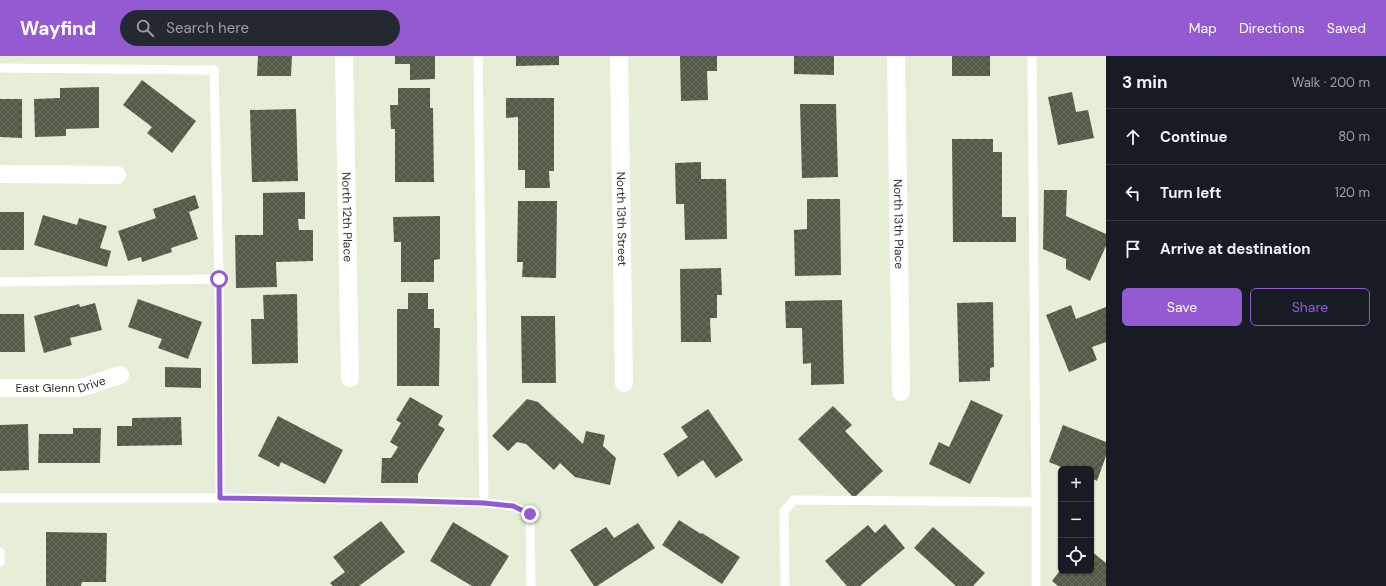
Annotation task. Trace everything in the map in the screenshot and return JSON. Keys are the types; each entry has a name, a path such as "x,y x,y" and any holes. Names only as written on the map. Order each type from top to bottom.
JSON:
{"street":[{"name":"North 12th Place","path":"344,56 350,378"},
{"name":"North 13th Street","path":"619,56 624,383"},
{"name":"North 13th Place","path":"896,56 900,392"},
{"path":"0,174 117,175"},
{"name":"East Glenn Drive","path":"0,388 81,388 120,375"}],"lane":[{"path":"478,56 484,503"},
{"path":"1032,56 1036,586"},
{"path":"0,68 214,70 219,279 220,498"},
{"path":"0,282 219,279"},
{"path":"0,498 220,498 414,501 484,503 513,506 530,514 531,586"},
{"path":"785,586 784,512 794,500 1036,502"},
{"path":"0,552 0,562"}],"building":[{"path":"258,56 292,56 291,76 257,76"},
{"path":"395,56 435,56 435,79 410,80 410,64 395,64"},
{"path":"516,56 559,56 559,65 516,66"},
{"path":"680,56 717,56 717,71 707,71 708,100 681,101"},
{"path":"794,56 834,56 834,75 794,74"},
{"path":"952,56 990,56 990,76 952,76"},
{"path":"142,80 196,121 172,153 147,133 152,127 123,105"},
{"path":"99,87 99,128 66,129 66,136 35,137 34,99 60,98 60,88"},
{"path":"398,88 430,88 430,108 433,108 434,182 395,182 395,129 391,129 390,105 398,105"},
{"path":"1072,92 1076,112 1088,110 1094,138 1058,145 1048,97"},
{"path":"506,98 554,98 554,171 549,171 550,188 525,188 525,170 518,170 518,117 506,118"},
{"path":"0,99 22,99 22,138 0,137"},
{"path":"800,104 836,104 838,177 802,178"},
{"path":"296,109 298,181 252,182 250,110"},
{"path":"952,139 993,139 993,152 1002,152 1002,217 1016,217 1016,242 953,242"},
{"path":"701,162 701,179 726,179 727,239 685,240 684,204 676,204 675,163"},
{"path":"1044,190 1067,190 1066,216 1106,234 1106,246 1090,281 1066,269 1066,259 1043,249"},
{"path":"305,192 305,219 298,219 299,230 313,230 313,261 276,262 277,287 236,288 235,235 263,235 263,193"},
{"path":"195,195 199,208 189,212 198,239 171,248 172,252 142,262 141,257 128,261 118,231 156,218 153,209"},
{"path":"807,199 840,199 841,275 795,276 794,230 807,229"},
{"path":"518,201 557,201 556,278 522,277 523,262 517,262"},
{"path":"0,212 24,212 24,250 0,250"},
{"path":"43,215 77,225 79,218 107,226 100,248 111,251 107,267 34,245"},
{"path":"440,216 440,259 434,260 434,282 401,282 401,242 394,242 393,217"},
{"path":"721,268 722,295 717,295 717,318 710,318 711,342 681,342 680,269"},
{"path":"408,293 428,293 428,309 434,309 434,328 440,328 439,386 397,386 397,309 408,309"},
{"path":"297,294 298,363 252,364 251,319 264,319 263,295"},
{"path":"138,299 202,322 188,359 158,348 162,339 128,327"},
{"path":"842,300 844,384 811,385 811,363 803,364 802,328 786,328 785,301"},
{"path":"993,302 994,367 990,368 990,381 959,382 957,303"},
{"path":"95,303 102,330 70,338 72,345 44,353 34,316 79,304 80,307"},
{"path":"1071,305 1076,319 1106,307 1106,342 1092,347 1097,360 1069,372 1046,315"},
{"path":"0,314 24,314 25,352 0,352"},
{"path":"521,316 555,316 556,383 522,383"},
{"path":"165,367 201,368 201,388 165,387"},
{"path":"410,397 443,416 438,425 445,429 418,474 418,483 381,483 382,458 391,458 398,447 390,442 401,423 396,420"},
{"path":"527,399 538,402 583,444 586,431 605,435 603,446 616,458 610,485 575,477 560,463 554,470 526,444 517,442 508,451 492,436"},
{"path":"971,400 1003,415 970,484 929,464 939,442 949,447"},
{"path":"833,406 852,425 845,431 883,471 854,498 798,439"},
{"path":"708,409 743,460 716,478 703,460 678,477 663,454 688,437 681,427"},
{"path":"278,416 343,450 325,484 281,462 279,467 258,456"},
{"path":"181,417 182,445 117,446 117,426 132,426 132,418"},
{"path":"28,424 29,470 0,471 0,425"},
{"path":"1063,425 1106,442 1106,456 1097,481 1094,480 1094,466 1059,466 1049,462"},
{"path":"73,428 101,428 100,463 38,463 39,434 73,434"},
{"path":"679,520 740,557 722,584 662,545"},
{"path":"381,521 405,552 359,586 333,586 330,583 345,572 333,557"},
{"path":"453,522 509,556 490,586 472,586 430,561"},
{"path":"638,523 655,548 597,586 594,586 570,550 606,527 614,538"},
{"path":"885,524 905,548 860,586 847,586 825,561 868,525 875,533"},
{"path":"933,527 985,573 973,586 956,586 914,548"},
{"path":"46,532 107,533 106,582 82,582 81,586 46,586"},
{"path":"1094,553 1106,563 1106,586 1058,586 1052,581 1058,573 1094,574"}],"route":[{"path":"219,279 220,498 484,503 513,506 530,514"}]}
